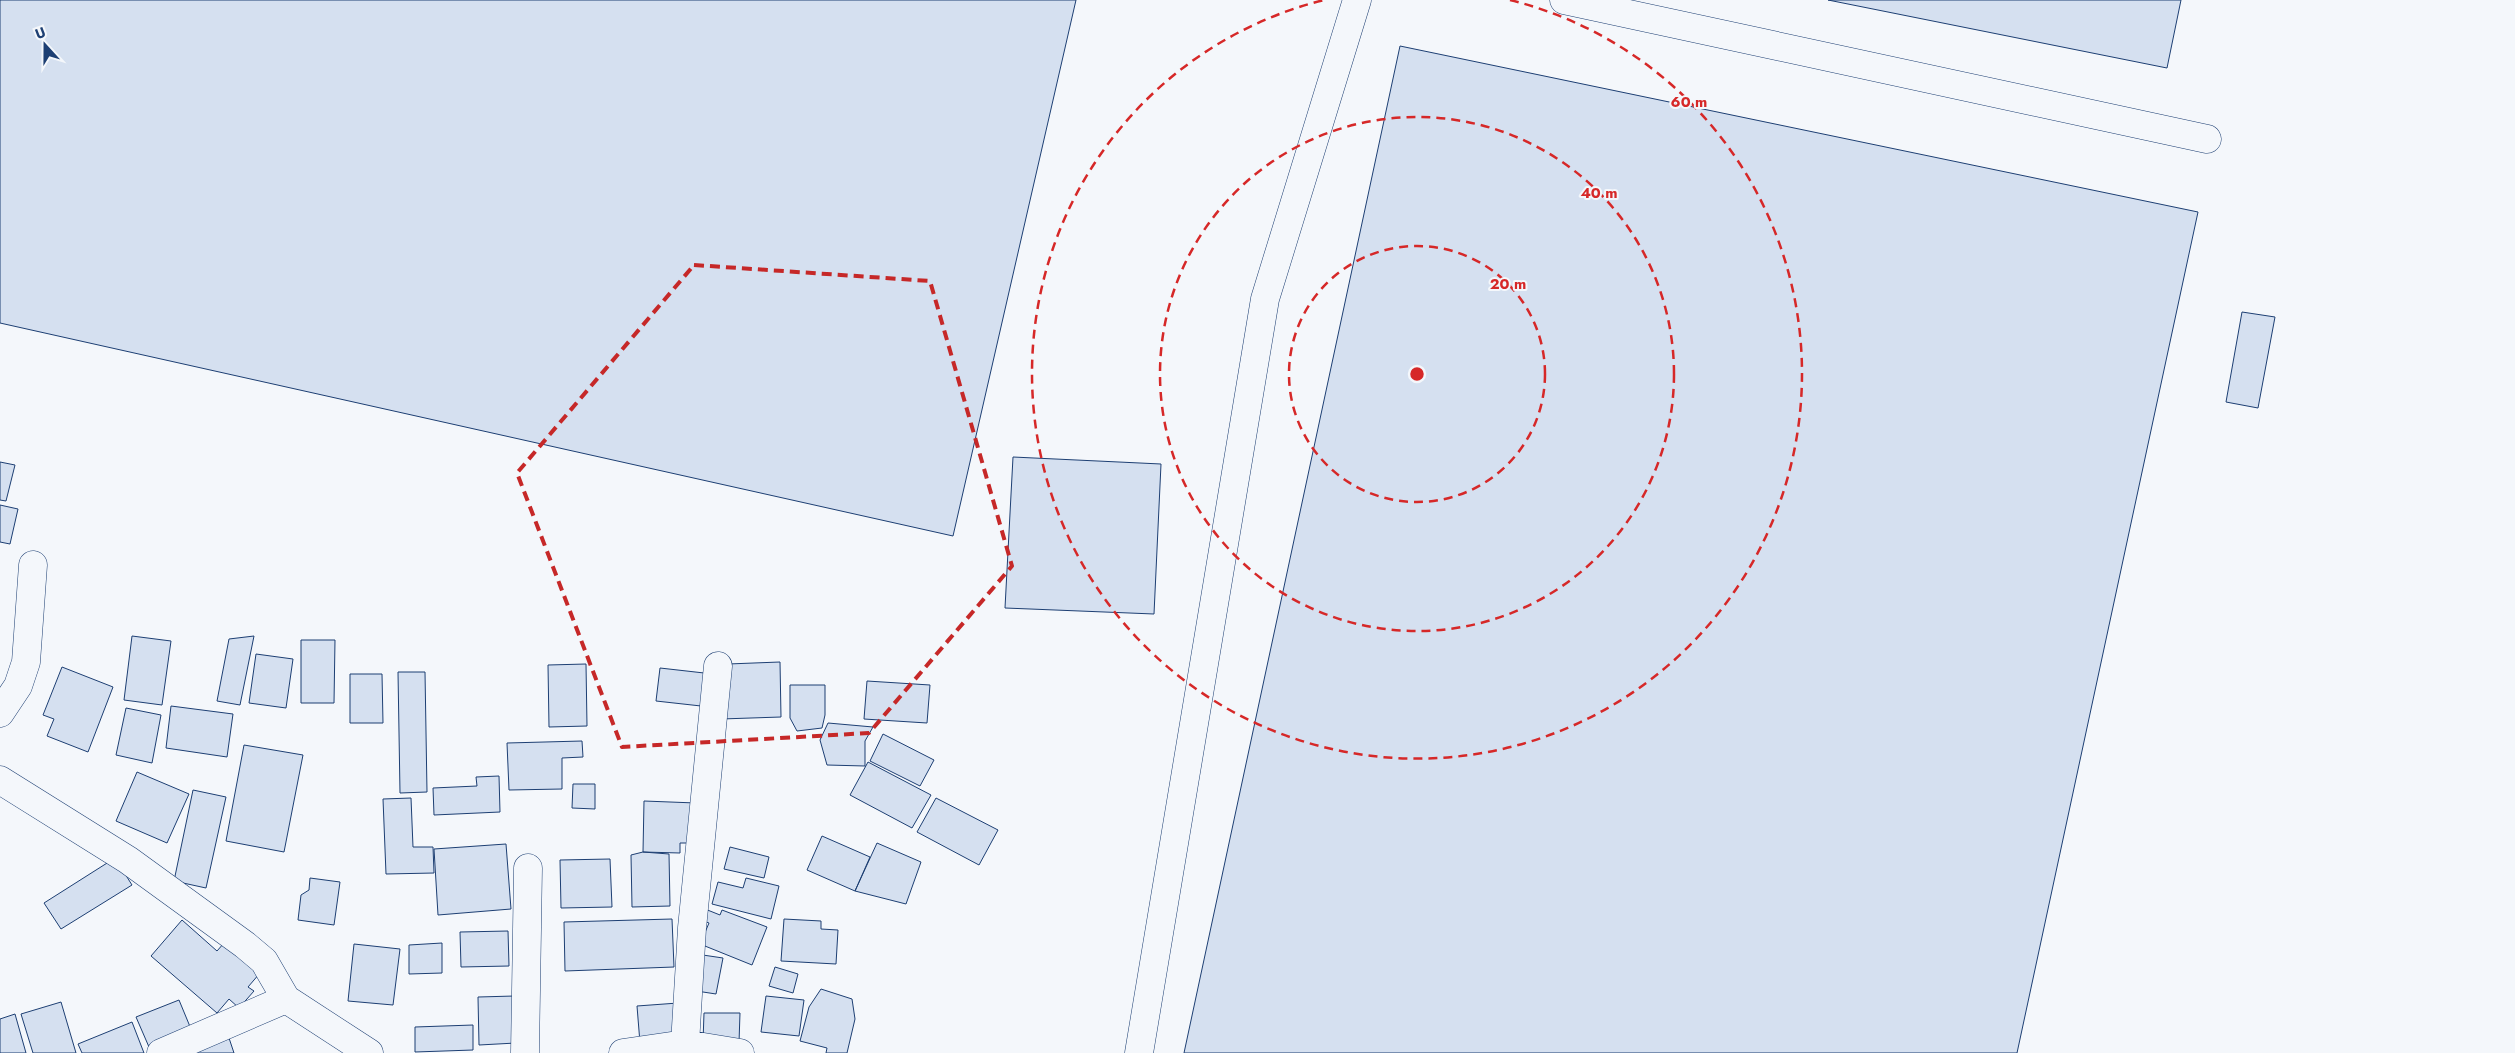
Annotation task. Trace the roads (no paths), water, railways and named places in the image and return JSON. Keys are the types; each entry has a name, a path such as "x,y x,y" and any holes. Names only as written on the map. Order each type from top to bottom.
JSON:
{"street":[{"path":"1139,1053 1264,299 1357,0"},
{"path":"1564,0 2207,139"},
{"path":"0,713 18,686 26,662 33,565"},
{"path":"686,1049 692,928 718,666"},
{"path":"0,780 128,860 245,944 264,961 286,999 369,1053"},
{"path":"525,1053 528,868"},
{"path":"161,1053 286,999"},
{"path":"624,1053 686,1049 740,1053"}]}
